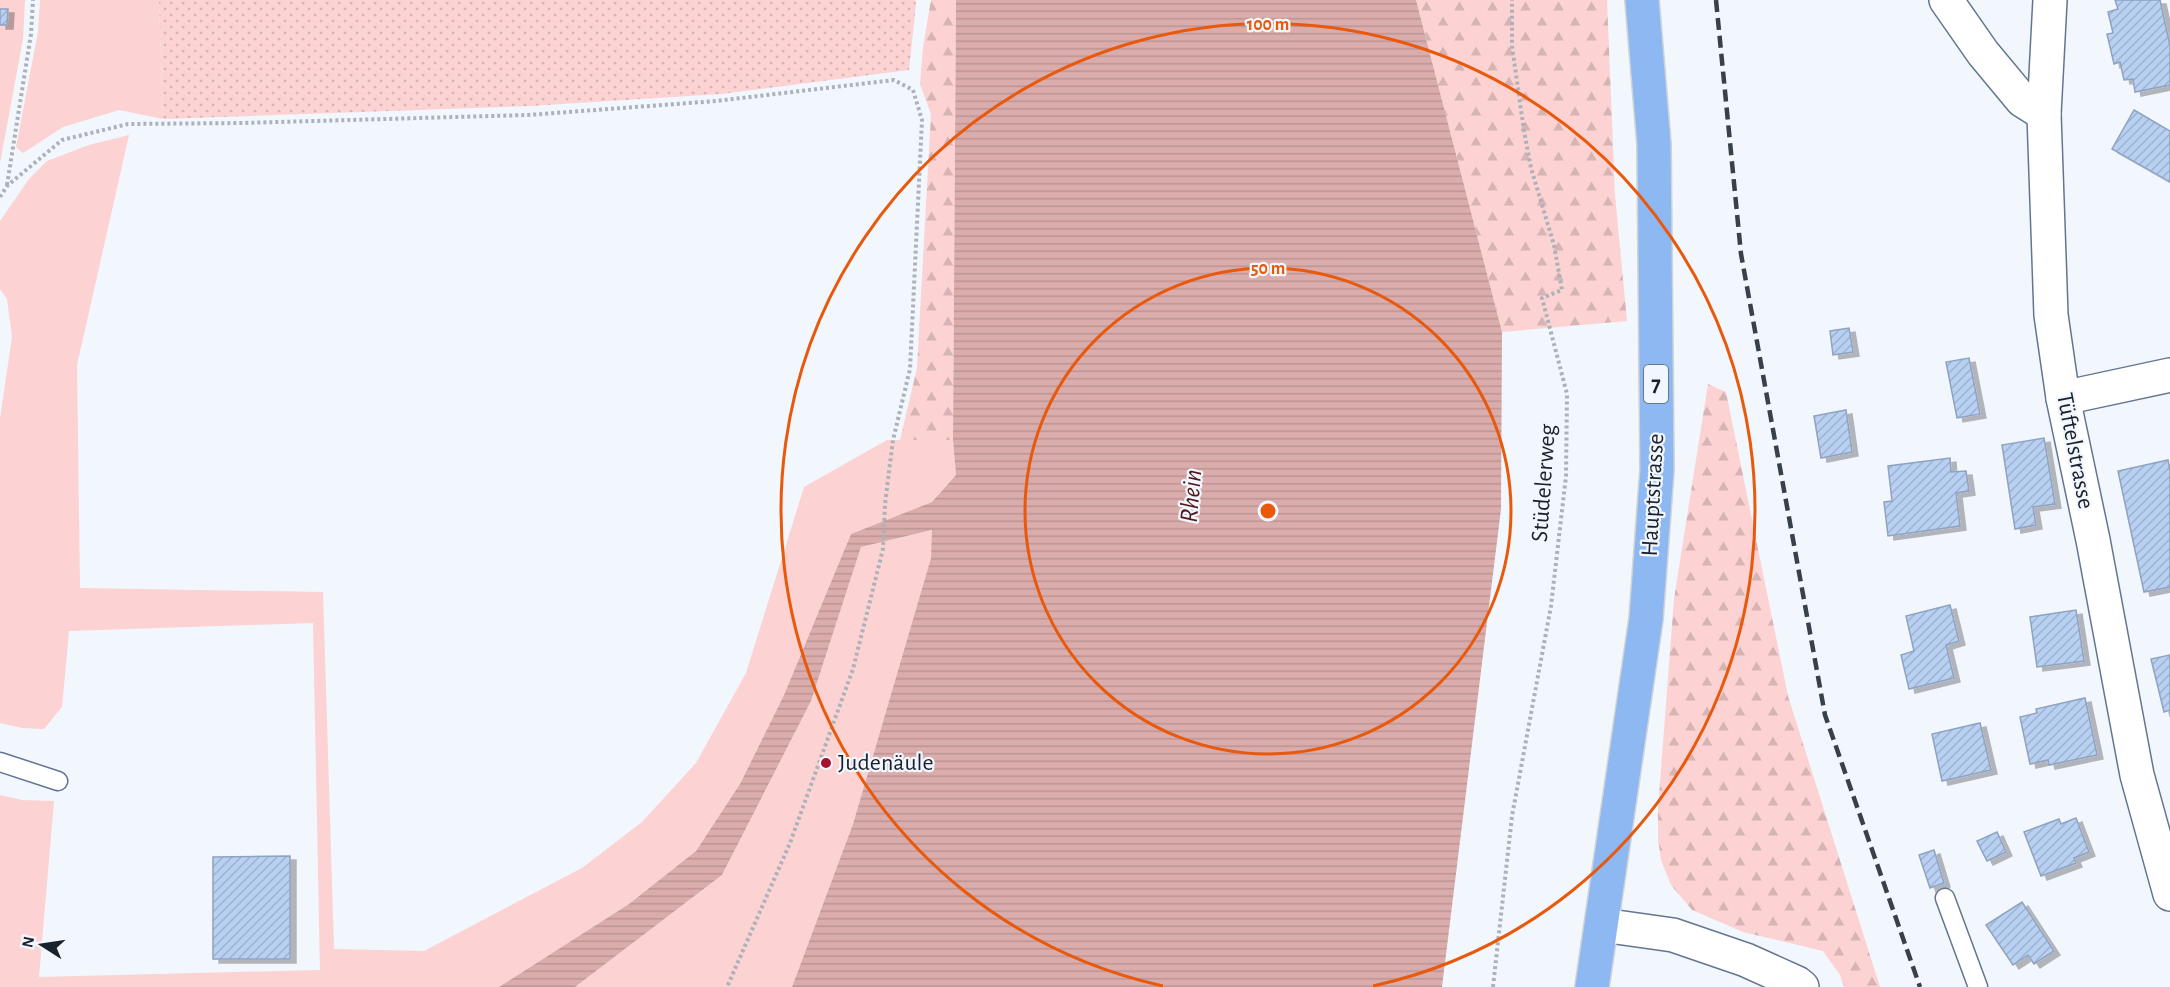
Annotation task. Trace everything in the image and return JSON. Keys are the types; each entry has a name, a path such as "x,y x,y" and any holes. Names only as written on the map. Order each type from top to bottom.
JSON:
{"main road":[{"name":"Hauptstrasse","path":"1592,987 1646,620 1658,470 1654,144 1642,0"}],"street":[{"path":"1946,0 1983,53 2022,100 2044,114"},
{"name":"Tüftelstrasse","path":"2050,0 2044,114 2051,315 2063,398 2093,540 2137,775 2170,894"},
{"path":"2063,398 2170,375"},
{"path":"1602,925 1672,935 1746,960 1797,982 1802,987"}],"lane":[{"path":"0,762 58,781"},
{"path":"1945,898 1978,987"}],"path":[{"path":"7,186 31,34 33,0"},
{"name":"Stüdelerweg","path":"1493,987 1512,816 1551,606 1566,476 1567,394 1542,298 1562,290 1554,245 1531,168 1524,131 1512,46 1512,0"},
{"path":"0,197 7,186 62,140 128,124 528,115 716,100 894,80 913,90 922,120 910,369 893,440 885,504 883,549 853,669 790,843 727,987"}],"green space":[{"path":"0,0 25,0 23,39 0,163"},
{"path":"40,0 159,0 163,119 119,110 63,127 23,153 16,147 38,32"},
{"path":"159,0 915,0 916,3 909,70 721,94 530,106 163,119"},
{"path":"931,0 956,0 953,440 900,440 917,368 931,114 920,84 923,47"},
{"path":"1416,0 1607,0 1615,195 1627,321 1502,332"},
{"path":"129,135 77,365 80,588 323,592 334,949 424,951 582,868 642,822 696,763 746,673 804,487 887,440 953,440 956,475 932,502 851,534 784,695 740,784 696,851 629,904 499,987 0,987 0,795 22,800 54,801 39,977 320,970 313,623 69,631 62,707 44,729 22,728 0,723 0,419 12,337 7,299 0,289 0,221 29,179 47,161 89,145"},
{"path":"1708,384 1726,392 1788,696 1880,987 1844,987 1840,975 1823,951 1743,932 1692,910 1671,885 1661,860 1658,809 1674,599"},
{"name":"Judenäule","path":"933,530 931,558 853,824 792,987 575,987 722,875 811,701 861,547"}],"water":[{"name":"Rhein","path":"956,0 1416,0 1502,332 1501,509 1442,987 792,987 853,824 931,558 932,530 861,547 811,701 722,875 575,987 499,987 629,904 696,851 740,784 784,695 851,534 932,502 956,475 953,440"}],"building":[{"path":"2115,0 2160,0 2170,46 2170,85 2135,92 2133,79 2124,80 2120,62 2114,64 2107,34 2113,33 2108,12 2118,9"},
{"path":"0,9 8,9 7,25 0,25"},
{"path":"2134,110 2170,131 2170,182 2112,149"},
{"path":"1849,328 1853,352 1833,355 1830,331"},
{"path":"1969,358 1980,414 1957,418 1946,362"},
{"path":"1846,410 1852,452 1821,458 1814,416"},
{"path":"2044,438 2055,504 2033,507 2036,525 2015,529 2002,445"},
{"path":"1950,458 1951,472 1966,471 1969,491 1956,493 1960,526 1888,536 1884,502 1892,501 1888,466"},
{"path":"2168,460 2170,471 2170,587 2144,592 2118,471"},
{"path":"1950,605 1959,641 1946,645 1954,678 1909,689 1901,655 1914,651 1906,616"},
{"path":"2076,610 2084,661 2037,667 2030,617"},
{"path":"2170,655 2170,710 2164,712 2151,659"},
{"path":"2085,698 2097,755 2049,765 2048,760 2030,764 2020,717 2037,713 2036,709"},
{"path":"1980,723 1991,770 1942,781 1932,734"},
{"path":"2076,818 2089,852 2074,858 2076,863 2041,876 2024,832 2059,819 2061,824"},
{"path":"1997,832 2006,852 1987,861 1977,841"},
{"path":"1934,850 1944,883 1930,888 1919,855"},
{"path":"290,856 290,959 213,959 213,857"},
{"path":"2022,902 2054,951 2034,964 2028,955 2013,965 1986,925"}],"railway":[{"path":"1716,0 1741,254 1825,715 1920,987"}],"place":[{"name":"Judenäule","path":"826,763"}]}
